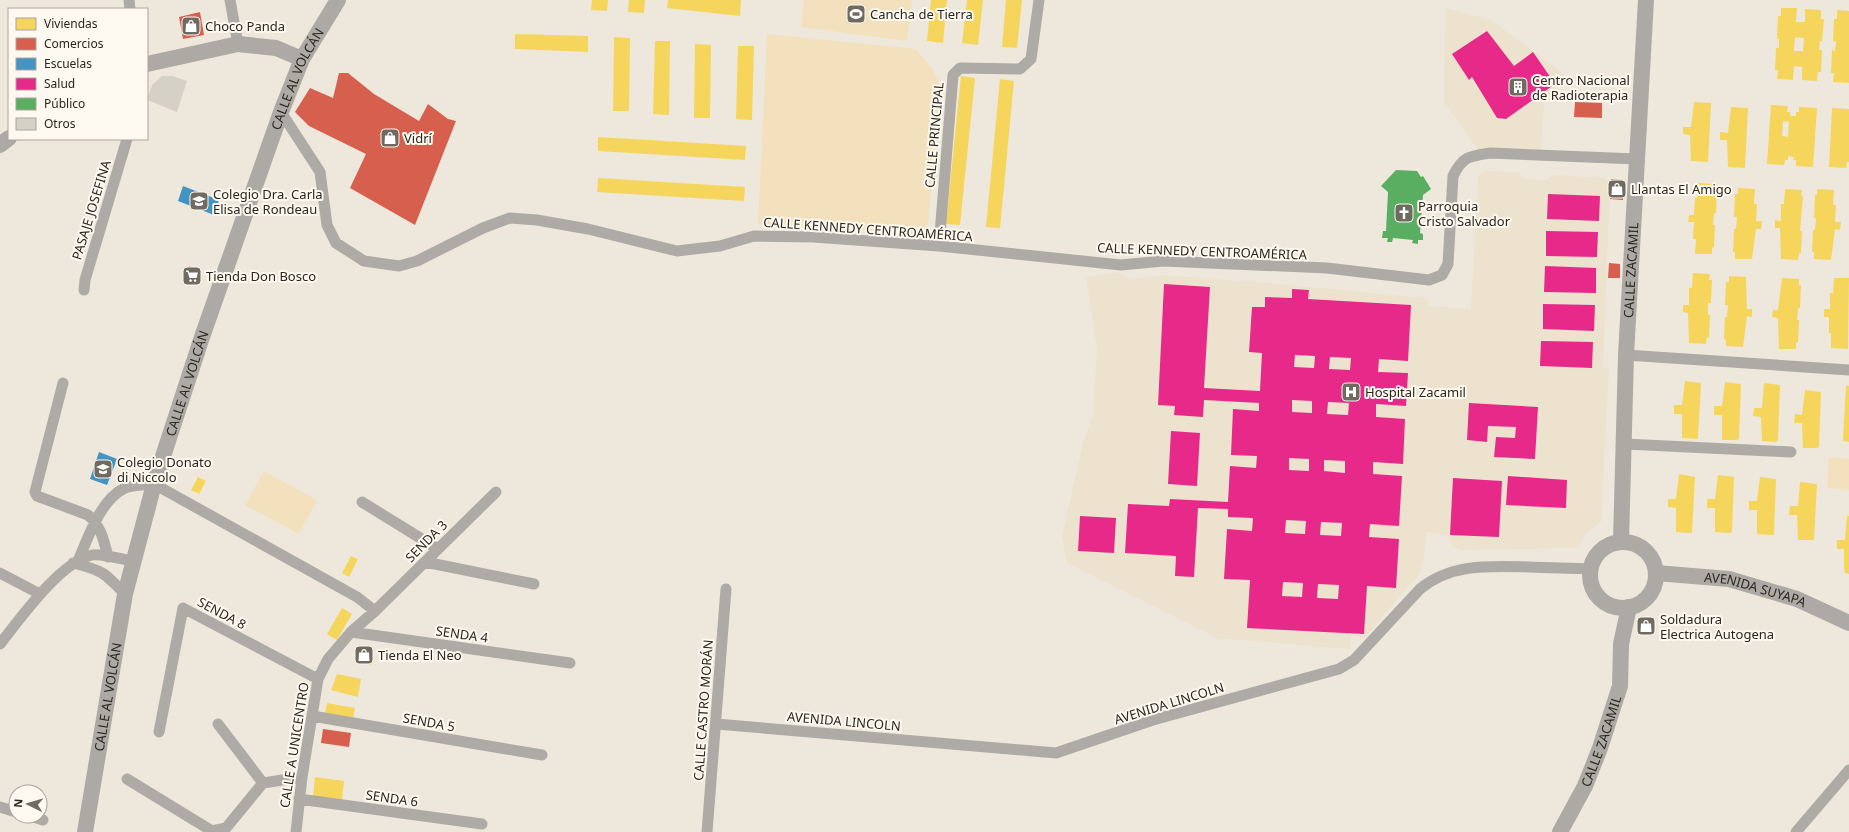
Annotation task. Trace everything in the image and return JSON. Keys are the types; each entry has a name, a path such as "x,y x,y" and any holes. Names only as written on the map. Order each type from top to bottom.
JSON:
{"street":[{"path":"230,0 238,44"},
{"name":"CALLE AL VOLCÁN","path":"85,832 125,594 154,484 202,337 281,112 302,59 338,0"},
{"name":"CALLE PRINCIPAL","path":"938,246 952,75 960,68 1020,69 1031,59 1039,0"},
{"name":"CALLE ZACAMIL","path":"1621,542 1625,444 1626,355 1646,0"},
{"path":"148,64 238,44 276,48 302,59"},
{"name":"CALLE KENNEDY CENTROAMÉRICA","path":"281,112 320,172 328,225 336,243 364,261 399,266 417,261 483,228 510,218 537,220 588,229 677,251 720,246 754,236 813,237 938,246 1121,265 1163,261 1327,268 1429,280 1442,275 1448,264 1454,176 1458,165 1468,157 1490,153 1637,159"},
{"path":"0,145 8,139"},
{"name":"PASAJE JOSEFINA","path":"84,290 85,280 127,140"},
{"path":"1626,355 1849,370"},
{"path":"64,383 35,492 37,496 88,515 95,521 103,536 108,557"},
{"path":"1625,444 1791,452"},
{"path":"76,562 95,521 114,495 125,488 154,484 357,597 375,611"},
{"name":"SENDA 3","path":"375,611 496,492"},
{"path":"362,502 438,550"},
{"path":"1621,542 1635,544 1644,549 1653,560 1656,573 1655,584 1650,594 1642,602 1629,607 1618,607 1608,604 1594,590 1591,580 1591,569 1594,558 1601,550 1610,544 1621,542"},
{"path":"0,644 40,594 76,562 93,554 134,561"},
{"path":"76,562 97,568 106,574 125,594"},
{"path":"425,562 534,584"},
{"name":"AVENIDA LINCOLN","path":"716,724 1056,753 1153,720 1339,669 1354,660 1420,589 1432,580 1445,574 1484,567 1591,569"},
{"path":"0,573 40,594"},
{"name":"AVENIDA SUYAPA","path":"1656,573 1729,579 1796,599 1849,622"},
{"name":"CALLE CASTRO MORÁN","path":"707,832 726,589"},
{"name":"CALLE ZACAMIL","path":"1608,604 1616,621 1621,644"},
{"name":"CALLE ZACAMIL","path":"1560,832 1582,792 1600,748 1620,686 1621,644 1629,607"},
{"name":"SENDA 8","path":"159,732 183,608 318,679"},
{"name":"CALLE A UNICENTRO","path":"296,832 302,777 318,679 328,659 351,632 375,611"},
{"name":"SENDA 4","path":"351,632 570,663"},
{"name":"SENDA 5","path":"312,716 542,755"},
{"path":"218,724 263,783"},
{"path":"1796,832 1849,770"},
{"path":"127,779 212,831 226,828 263,783 302,777"},
{"name":"SENDA 6","path":"299,799 482,824"}],"shaded area":[{"name":"Cancha de Tierra","path":"804,0 912,0 907,41 801,27"},
{"path":"1445,8 1491,20 1565,75 1544,103 1541,153 1478,150 1444,102"},
{"path":"767,34 916,49 933,70 940,84 927,234 758,224"},
{"name":"Hospital Zacamil","path":"1485,171 1519,172 1523,179 1548,180 1552,175 1604,178 1610,183 1603,367 1609,368 1601,522 1586,533 1577,548 1463,550 1453,547 1448,535 1426,532 1424,560 1419,574 1365,637 1351,636 1350,649 1217,638 1067,563 1062,537 1083,443 1093,415 1097,349 1086,277 1116,273 1132,279 1164,275 1278,284 1423,298 1427,300 1429,306 1471,309 1478,177 1480,173"},
{"path":"1829,457 1849,459 1849,490 1827,488"},
{"path":"264,471 317,500 299,534 245,505"}],"building: Viviendas":[{"path":"592,0 608,0 607,11 591,10"},
{"path":"629,0 645,0 644,13 628,12"},
{"path":"668,0 741,0 740,16 667,8"},
{"path":"931,0 947,0 943,43 927,41"},
{"path":"967,0 983,0 978,45 962,43"},
{"path":"1006,0 1022,0 1017,48 1002,47"},
{"path":"1781,8 1797,8 1796,22 1805,22 1805,9 1821,10 1821,19 1824,19 1822,41 1820,41 1819,50 1822,50 1821,72 1818,72 1817,81 1802,80 1802,67 1794,66 1793,80 1777,79 1778,70 1775,70 1776,48 1779,48 1779,39 1777,39 1778,16 1781,16","holes":["1795,37 1804,38 1803,51 1794,51"]},
{"path":"1837,10 1849,11 1849,83 1833,82 1834,73 1831,73 1832,50 1835,51 1836,42 1833,41 1834,19 1837,19"},
{"path":"515,34 588,36 588,52 515,49"},
{"path":"614,37 630,38 629,111 613,111"},
{"path":"655,41 670,41 669,115 653,114"},
{"path":"695,44 711,45 710,118 694,118"},
{"path":"738,46 754,46 752,120 736,119"},
{"path":"961,76 975,78 960,225 946,224"},
{"path":"1000,79 1014,81 1000,228 986,227"},
{"path":"1694,102 1711,103 1708,162 1691,161 1690,135 1683,134 1683,127 1691,127"},
{"path":"1771,105 1788,106 1787,112 1790,112 1790,116 1796,116 1796,112 1799,112 1799,107 1817,108 1813,167 1796,166 1796,160 1793,160 1794,157 1788,156 1788,160 1785,160 1784,165 1767,164","holes":["1783,121 1789,122 1788,137 1782,136"]},
{"path":"1731,107 1748,108 1745,168 1728,167 1727,140 1720,140 1720,132 1728,133"},
{"path":"1832,108 1849,109 1849,162 1847,162 1846,168 1829,167"},
{"path":"598,137 746,146 745,160 598,151"},
{"path":"598,178 745,187 744,201 597,192"},
{"path":"1698,183 1715,184 1715,190 1717,190 1716,213 1714,213 1713,225 1715,225 1714,248 1712,247 1712,254 1695,254 1696,239 1693,239 1694,222 1688,222 1689,215 1694,215"},
{"path":"1738,188 1755,189 1754,204 1757,204 1756,221 1762,221 1761,229 1756,229 1752,259 1735,259 1735,252 1733,252 1734,229 1736,229 1737,217 1734,217 1735,194 1738,194"},
{"path":"1785,189 1802,190 1801,196 1803,196 1800,231 1802,231 1801,253 1799,253 1798,260 1781,259 1780,228 1775,228 1775,220 1781,221 1781,204 1784,204"},
{"path":"1817,189 1834,190 1833,205 1836,205 1835,222 1841,222 1840,230 1835,229 1831,260 1814,259 1814,252 1812,252 1813,230 1815,230 1816,218 1814,218 1815,195 1817,195"},
{"path":"1693,273 1710,274 1709,280 1712,280 1711,303 1708,303 1708,315 1710,315 1709,338 1707,337 1706,344 1689,343 1688,313 1683,312 1683,305 1689,305 1689,288 1692,288"},
{"path":"1729,276 1746,277 1747,309 1752,309 1752,317 1747,316 1743,347 1726,346 1726,340 1724,339 1725,317 1727,317 1728,305 1725,305 1726,282 1729,282"},
{"path":"1782,278 1799,279 1799,285 1801,285 1800,308 1798,308 1797,320 1799,320 1798,343 1796,342 1796,349 1779,349 1778,318 1772,317 1773,310 1778,310"},
{"path":"1834,278 1849,278 1848,349 1831,348 1829,317 1824,317 1824,309 1830,309 1830,293 1833,293"},
{"path":"1685,381 1701,383 1697,439 1682,438 1682,414 1674,414 1674,405 1682,405"},
{"path":"1725,382 1741,384 1739,439 1737,440 1722,440 1722,415 1714,415 1714,406 1722,406"},
{"path":"1764,383 1780,385 1778,440 1776,442 1762,441 1761,417 1753,416 1754,408 1762,408"},
{"path":"1846,385 1849,386 1849,442 1843,441"},
{"path":"1805,390 1821,392 1819,447 1817,448 1803,448 1802,423 1794,423 1795,414 1802,415"},
{"path":"1679,474 1695,477 1691,533 1676,532 1676,508 1668,507 1668,499 1676,499"},
{"path":"1718,475 1734,477 1732,532 1730,533 1715,532 1715,508 1707,508 1707,499 1715,499"},
{"path":"198,477 206,481 199,494 191,490"},
{"path":"1760,477 1776,479 1774,534 1772,535 1757,534 1757,510 1749,510 1749,501 1757,501"},
{"path":"1800,482 1817,484 1813,540 1798,540 1797,515 1789,515 1790,506 1798,506"},
{"path":"1847,516 1849,516 1849,574 1845,573 1844,549 1837,549 1837,540 1845,540"},
{"path":"351,556 358,559 349,577 342,573"},
{"path":"342,608 352,614 337,640 327,634"},
{"path":"359,650 373,652 371,665 357,662"},
{"path":"337,674 361,679 358,697 331,690"},
{"path":"327,703 355,708 353,718 325,713"},
{"path":"315,777 344,781 342,800 313,797"}],"building: Comercios":[{"name":"Choco Panda","path":"200,12 204,35 183,39 179,17"},
{"name":"Vidrí","path":"339,73 348,73 374,94 419,121 428,104 448,119 456,121 415,225 350,188 366,154 309,126 295,112 310,88 333,98"},
{"path":"1575,102 1602,103 1602,118 1574,117"},
{"name":"Llantas El Amigo","path":"1611,179 1624,180 1623,200 1610,199"},
{"path":"1609,263 1620,264 1620,278 1608,278"},
{"name":"Tienda Don Bosco","path":"189,266 199,270 194,285 184,281"},
{"name":"Soldadura Electrica Autogena","path":"1641,619 1652,620 1651,632 1641,631"},
{"path":"323,729 351,733 349,747 321,743"}],"building: Escuelas":[{"name":"Colegio Dra. Carla Elisa de Rondeau","path":"183,186 219,200 214,215 178,201"},
{"name":"Colegio Donato di Niccolo","path":"99,452 117,459 107,485 90,479"}],"building: Salud":[{"path":"1487,31 1514,66 1533,52 1555,84 1506,119 1497,118 1472,77 1469,80 1452,54"},
{"path":"1548,194 1600,196 1599,221 1547,219"},
{"path":"1546,231 1598,232 1597,257 1546,256"},
{"path":"1545,266 1596,268 1596,293 1544,292"},
{"path":"1164,284 1210,287 1204,388 1260,391 1262,353 1249,352 1252,307 1265,307 1265,297 1292,298 1292,289 1309,290 1308,299 1411,305 1408,361 1379,359 1378,372 1408,373 1406,406 1376,404 1376,417 1405,419 1403,464 1373,462 1373,474 1402,476 1399,526 1370,524 1369,537 1399,539 1396,588 1367,586 1364,634 1247,628 1250,580 1224,579 1227,529 1252,531 1253,518 1228,517 1228,509 1198,508 1194,577 1175,576 1176,556 1125,553 1128,504 1169,506 1170,499 1228,502 1230,466 1256,468 1257,456 1231,455 1233,409 1259,411 1259,403 1204,400 1203,417 1174,415 1175,406 1158,405","holes":["1295,355 1315,356 1314,368 1294,367","1330,357 1351,358 1350,370 1329,369","1292,400 1312,401 1312,413 1292,412","1328,402 1349,403 1348,415 1327,414","1289,458 1309,459 1309,471 1289,470","1324,460 1345,461 1345,473 1324,471","1286,520 1306,521 1305,534 1285,533","1321,522 1342,523 1341,536 1320,535","1283,582 1303,583 1302,597 1282,596","1318,584 1339,585 1338,599 1317,598"]},
{"path":"1543,304 1595,305 1594,331 1543,329"},
{"path":"1541,341 1593,342 1592,368 1540,366"},
{"path":"1469,403 1538,407 1535,459 1494,457 1496,437 1515,438 1516,427 1488,426 1487,442 1467,440"},
{"path":"1171,431 1200,433 1197,486 1168,484"},
{"path":"1508,476 1567,480 1566,508 1506,505"},
{"path":"1453,478 1502,481 1499,537 1450,535"},
{"path":"1080,516 1116,518 1114,553 1078,551"}],"building: Público":[{"name":"Parroquia Cristo Salvador","path":"1396,170 1417,171 1421,177 1423,176 1431,189 1423,195 1420,233 1423,234 1423,240 1418,240 1418,244 1412,243 1413,240 1393,238 1392,242 1387,242 1388,238 1382,238 1383,231 1386,231 1388,192 1381,186"}],"building: Otros":[{"path":"162,76 173,76 187,81 177,112 148,100 152,85"}],"place":[{"name":"Cancha de Tierra","path":"856,14"},
{"name":"Choco Panda","path":"191,26"},
{"name":"Centro Nacional de Radioterapia","path":"1518,87"},
{"name":"Vidrí","path":"390,138"},
{"name":"Llantas El Amigo","path":"1617,189"},
{"name":"Colegio Dra. Carla Elisa de Rondeau","path":"199,201"},
{"name":"Parroquia Cristo Salvador","path":"1404,213"},
{"name":"Tienda Don Bosco","path":"192,276"},
{"name":"Hospital Zacamil","path":"1351,392"},
{"name":"Colegio Donato di Niccolo","path":"103,469"},
{"name":"Soldadura Electrica Autogena","path":"1646,626"},
{"name":"Tienda El Neo","path":"364,655"}]}
